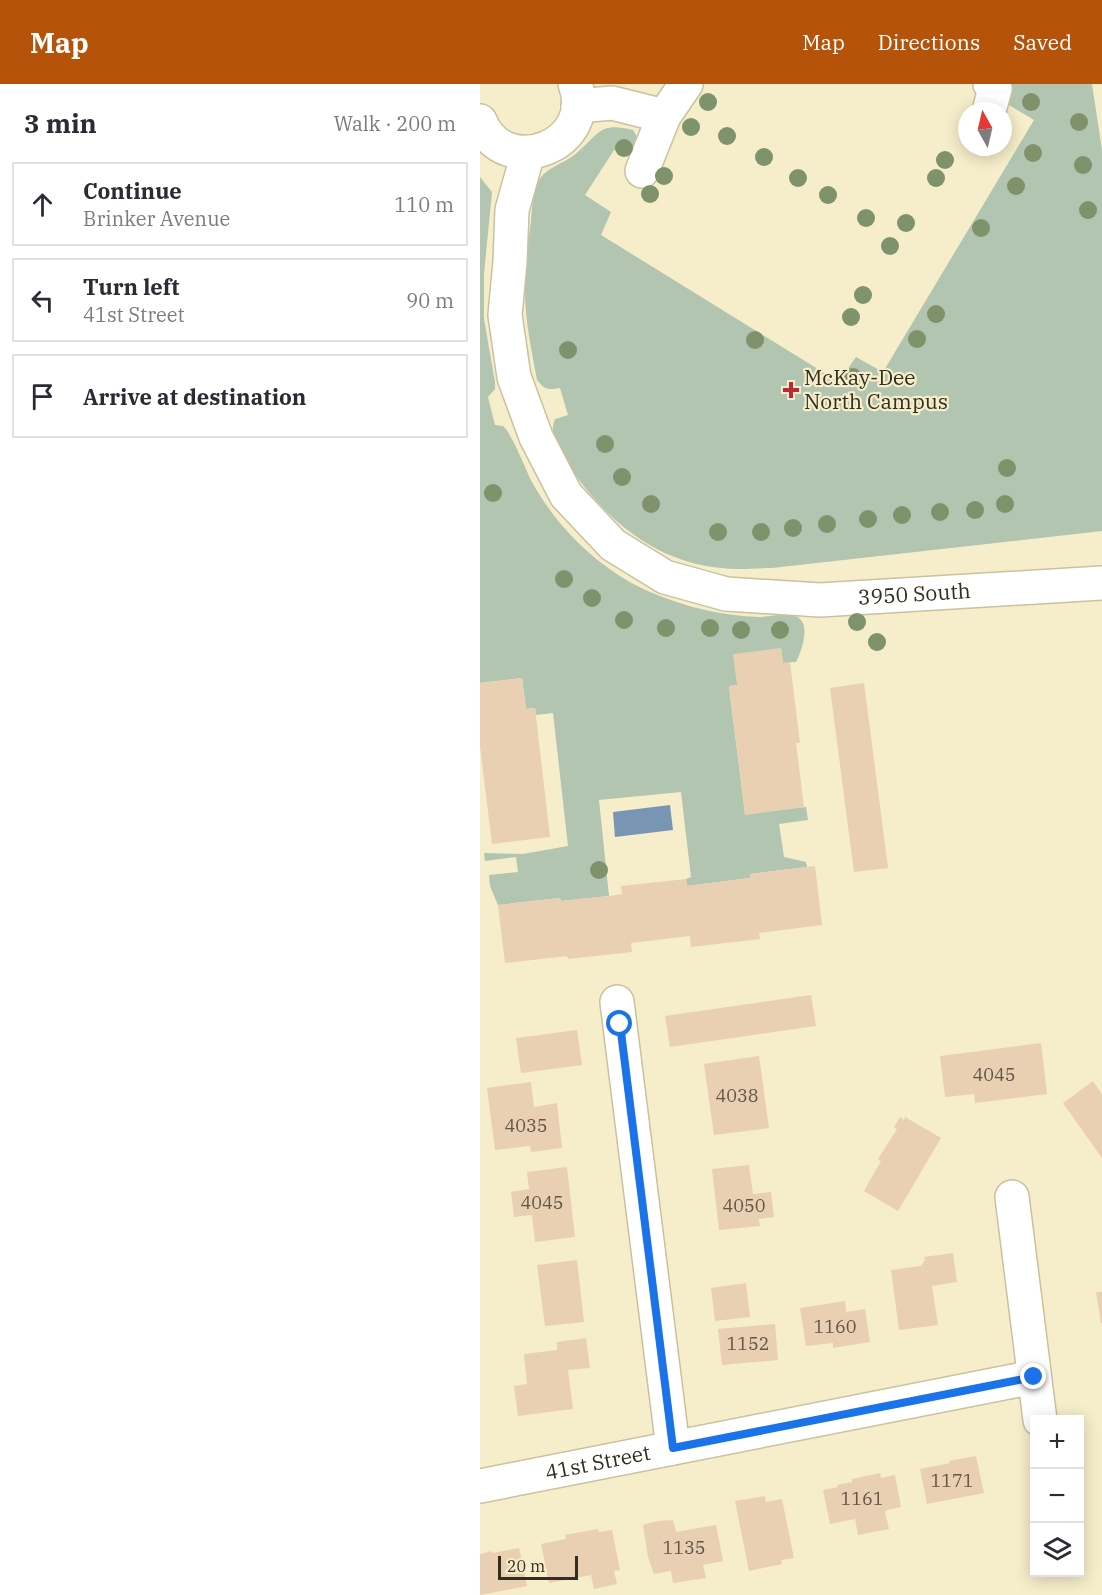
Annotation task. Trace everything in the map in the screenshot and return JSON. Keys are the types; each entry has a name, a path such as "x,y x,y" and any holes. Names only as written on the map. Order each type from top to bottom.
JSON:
{"street":[{"path":"642,171 664,116 686,84"},
{"path":"990,84 995,89 991,102"},
{"path":"480,121 495,142 511,150 528,153 556,144 567,134 575,120 576,95 664,116"},
{"name":"3950 South","path":"528,153 512,210 505,315 514,377 536,437 566,495 613,545 665,577 726,594 820,600 1102,583"},
{"path":"617,1002 673,1448"},
{"path":"1012,1197 1039,1415"},
{"name":"41st Street","path":"480,1486 1034,1377"}],"green space":[{"path":"1009,84 1092,84 1102,150 1102,531 772,568 734,569 700,565 661,551 643,541 611,516 574,473 554,436 555,419 568,415 560,388 547,388 537,380 528,329 525,289 532,204 541,177 550,169 575,155 602,130 614,127 633,130 638,144 631,157 614,150 585,195 611,212 601,235 839,382 856,357 883,372 1034,120 1012,107 1012,102 1009,102"},
{"path":"480,177 492,192 484,274 484,319 495,389 488,397 495,425 503,426 506,430 532,482 554,516 598,560 614,572 650,592 718,613 760,617 792,615 803,623 804,640 796,662 783,663 781,648 737,685 729,687 745,814 806,807 808,820 779,824 784,857 806,862 807,867 750,874 750,878 687,886 686,879 691,877 681,792 599,800 609,896 561,901 560,898 498,905 490,886 489,875 518,872 516,857 485,861 484,853 523,854 568,846 553,713 536,715 535,708 526,709 522,678 480,683"}],"water":[{"path":"670,805 673,830 615,837 613,812"}],"building":[{"path":"781,648 783,663 790,662 800,743 796,743 804,807 745,815 729,686 737,685 733,654"},
{"path":"522,678 526,709 535,708 550,837 492,844 480,746 480,683"},
{"path":"864,683 888,868 854,872 830,688"},
{"path":"815,866 822,925 759,933 760,939 691,947 690,936 631,943 632,952 505,963 498,905 560,898 561,901 609,896 622,894 621,886 686,879 687,886 750,878 750,874"},
{"path":"811,995 816,1026 670,1047 665,1016"},
{"path":"577,1030 582,1065 521,1073 516,1038"},
{"path":"1041,1043 1047,1094 975,1103 974,1094 945,1097 940,1056"},
{"path":"759,1056 769,1128 714,1135 704,1064"},
{"path":"1093,1081 1102,1094 1102,1158 1063,1103"},
{"path":"531,1082 534,1107 557,1103 562,1148 531,1152 530,1146 495,1150 487,1088"},
{"path":"900,1117 904,1120 905,1117 941,1138 898,1211 864,1191 881,1161 878,1159 897,1129 894,1127"},
{"path":"749,1165 753,1194 771,1192 774,1217 759,1219 760,1226 719,1230 712,1169"},
{"path":"567,1167 575,1237 535,1242 532,1215 514,1217 511,1192 529,1189 527,1172"},
{"path":"953,1253 957,1282 932,1286 938,1325 899,1330 891,1270 921,1266 925,1260 924,1257"},
{"path":"577,1260 584,1322 545,1326 537,1265"},
{"path":"746,1283 750,1317 715,1321 711,1288"},
{"path":"1096,1292 1102,1292 1102,1323 1101,1323"},
{"path":"845,1301 846,1312 865,1309 870,1342 833,1348 833,1343 806,1346 800,1308"},
{"path":"775,1324 778,1360 722,1365 718,1329"},
{"path":"586,1338 590,1368 568,1370 573,1409 518,1416 514,1386 527,1384 524,1354 557,1350 557,1342"},
{"path":"976,1456 984,1493 927,1504 920,1469"},
{"path":"880,1473 881,1478 895,1475 901,1507 885,1512 889,1529 858,1535 855,1519 830,1524 823,1490 852,1482 852,1479"},
{"path":"765,1496 766,1502 782,1499 794,1558 781,1560 782,1564 749,1571 735,1501"},
{"path":"673,1520 676,1532 716,1525 723,1561 703,1565 706,1578 673,1583 671,1571 654,1574 648,1557 643,1525"},
{"path":"598,1529 599,1532 612,1530 620,1570 614,1571 617,1584 594,1589 591,1575 549,1583 541,1544 566,1539 565,1535"},
{"path":"519,1548 527,1586 480,1595 480,1554"}],"place":[{"name":"McKay-Dee North Campus","path":"791,390"}],"route":[{"path":"620,1024 673,1448 1034,1377"}]}
